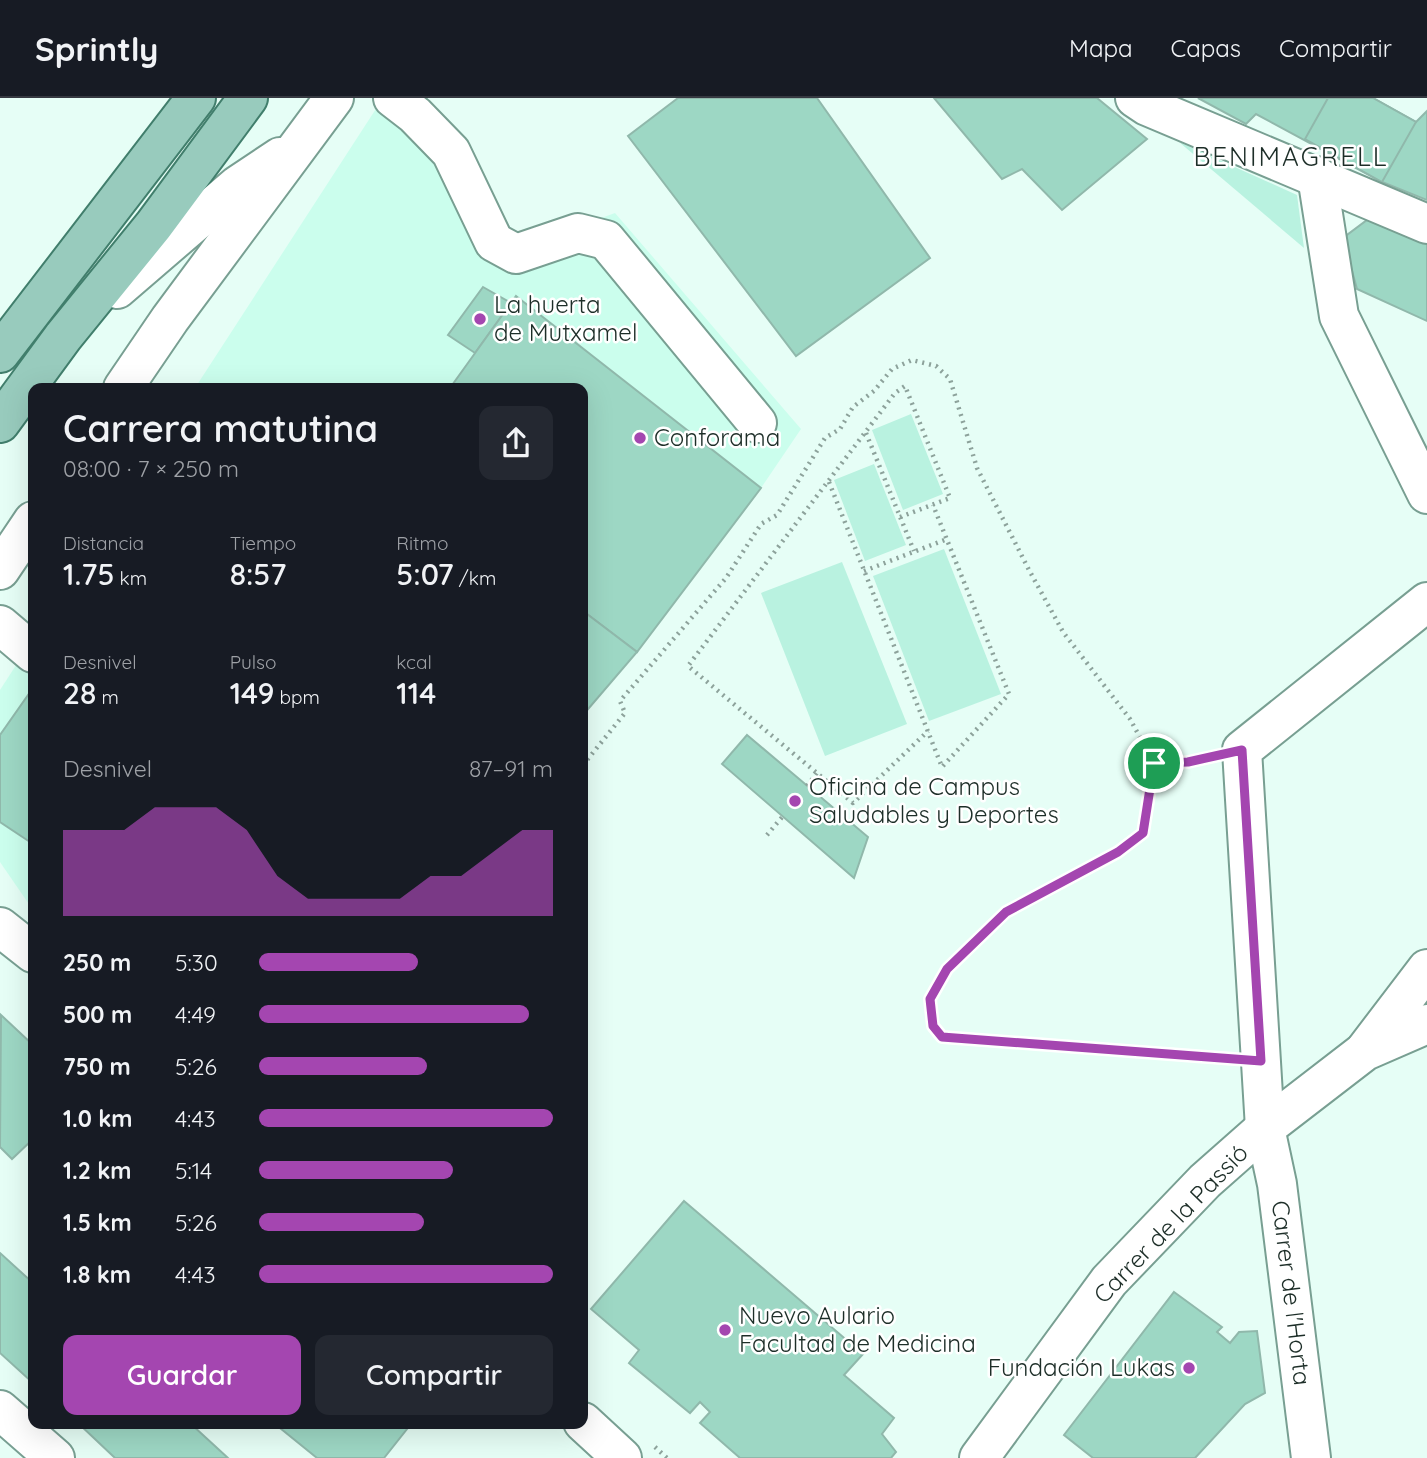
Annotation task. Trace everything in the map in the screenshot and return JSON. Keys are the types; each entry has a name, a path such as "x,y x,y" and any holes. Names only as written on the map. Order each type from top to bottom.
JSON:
{"main road":[{"path":"0,353 196,98"},
{"path":"29,383 154,225 248,98"},
{"path":"0,423 28,385"}],"street":[{"path":"126,383 170,319 334,98"},
{"path":"393,98 415,115 451,152 494,242 516,254 578,233 606,240 757,423"},
{"path":"1135,98 1147,106 1427,224"},
{"path":"63,337 168,243 238,185 300,144"},
{"path":"1317,176 1339,316 1418,464 1427,494"},
{"path":"0,570 28,528"},
{"path":"1242,750 1427,602"},
{"path":"0,625 28,649"},
{"name":"Carrer de l'Horta","path":"1242,750 1265,1128 1278,1191 1311,1458"},
{"path":"0,927 28,949"},
{"name":"Carrer de la Passió","path":"1365,1051 1427,969"},
{"name":"Carrer de la Passió","path":"979,1458 1109,1281 1205,1181 1265,1128 1365,1051 1427,1024"},
{"path":"0,1410 55,1458"},
{"path":"588,1427 621,1458"}],"path":[{"path":"588,759 625,713 620,701 726,578 761,524 777,515 825,438 840,429 853,407 874,391 892,369 912,359 936,366 950,379 977,468 1063,632 1130,719 1154,763 1143,833 1118,852 1006,912 947,969 930,999 933,1026 942,1037 1261,1061"},
{"path":"900,517 950,498 905,386 895,393 688,666 853,803 928,731"},
{"path":"866,432 914,551"},
{"path":"828,481 943,766 1009,694 933,505"},
{"path":"864,571 947,539"},
{"path":"1154,763 1188,762 1242,750"},
{"path":"807,786 817,773"},
{"path":"767,835 783,816"}],"shaded area":[{"path":"383,98 392,98 527,245 615,213 801,429 761,488 637,652 588,709 588,383 198,383"},
{"path":"1179,142 1297,195 1304,248"},
{"path":"911,414 943,494 903,510 872,430"},
{"path":"874,464 906,545 865,561 834,480"},
{"path":"944,549 1001,694 929,721 873,576"},
{"path":"842,562 907,724 825,756 761,593"},
{"path":"28,647 28,903 0,862 0,690"}],"building":[{"path":"678,98 817,98 930,258 796,356 628,136"},
{"path":"934,98 1097,98 1147,139 1062,210 1022,169 1002,179"},
{"path":"1198,98 1373,98 1416,122 1427,111 1427,200 1382,182 1256,114 1246,124"},
{"path":"1328,98 1373,98 1416,122 1382,182 1305,139"},
{"path":"1371,217 1427,243 1427,321 1357,289 1343,238"},
{"name":"La huerta de Mutxamel","path":"483,287 511,303 475,353 448,335"},
{"name":"Conforama","path":"516,296 761,488 637,652 588,615 588,383 454,383"},
{"path":"588,615 637,652 588,709"},
{"path":"28,695 28,841 0,822 0,735"},
{"name":"Oficina de Campus Saludables y Deportes","path":"747,735 868,837 854,878 722,764"},
{"path":"1,1015 28,1040 28,1144 12,1159 0,1147"},
{"name":"Nuevo Aulario Facultad de Medicina","path":"684,1201 863,1354 844,1375 894,1418 882,1434 896,1452 891,1458 740,1458 700,1423 710,1412 700,1402 690,1413 629,1363 639,1350 591,1309"},
{"path":"0,1253 28,1278 28,1378 0,1353"},
{"name":"Fundación Lukas","path":"1174,1292 1222,1327 1217,1332 1230,1343 1239,1332 1257,1331 1265,1393 1245,1404 1195,1458 1093,1458 1064,1435"},
{"path":"84,1429 196,1429 228,1458 115,1458"},
{"path":"281,1429 407,1429 384,1458 317,1458"}],"place":[{"name":"La huerta de Mutxamel","path":"480,319"},
{"name":"Conforama","path":"640,438"},
{"name":"Oficina de Campus Saludables y Deportes","path":"795,801"},
{"name":"Nuevo Aulario Facultad de Medicina","path":"725,1330"},
{"name":"Fundación Lukas","path":"1189,1368"}],"district":[{"name":"BENIMAGRELL","path":"1291,157"}],"route":[{"path":"1242,750 1261,1061 942,1037 933,1026 930,999 947,969 1006,912 1118,852 1143,833 1154,763 1188,762 1242,750"}]}
